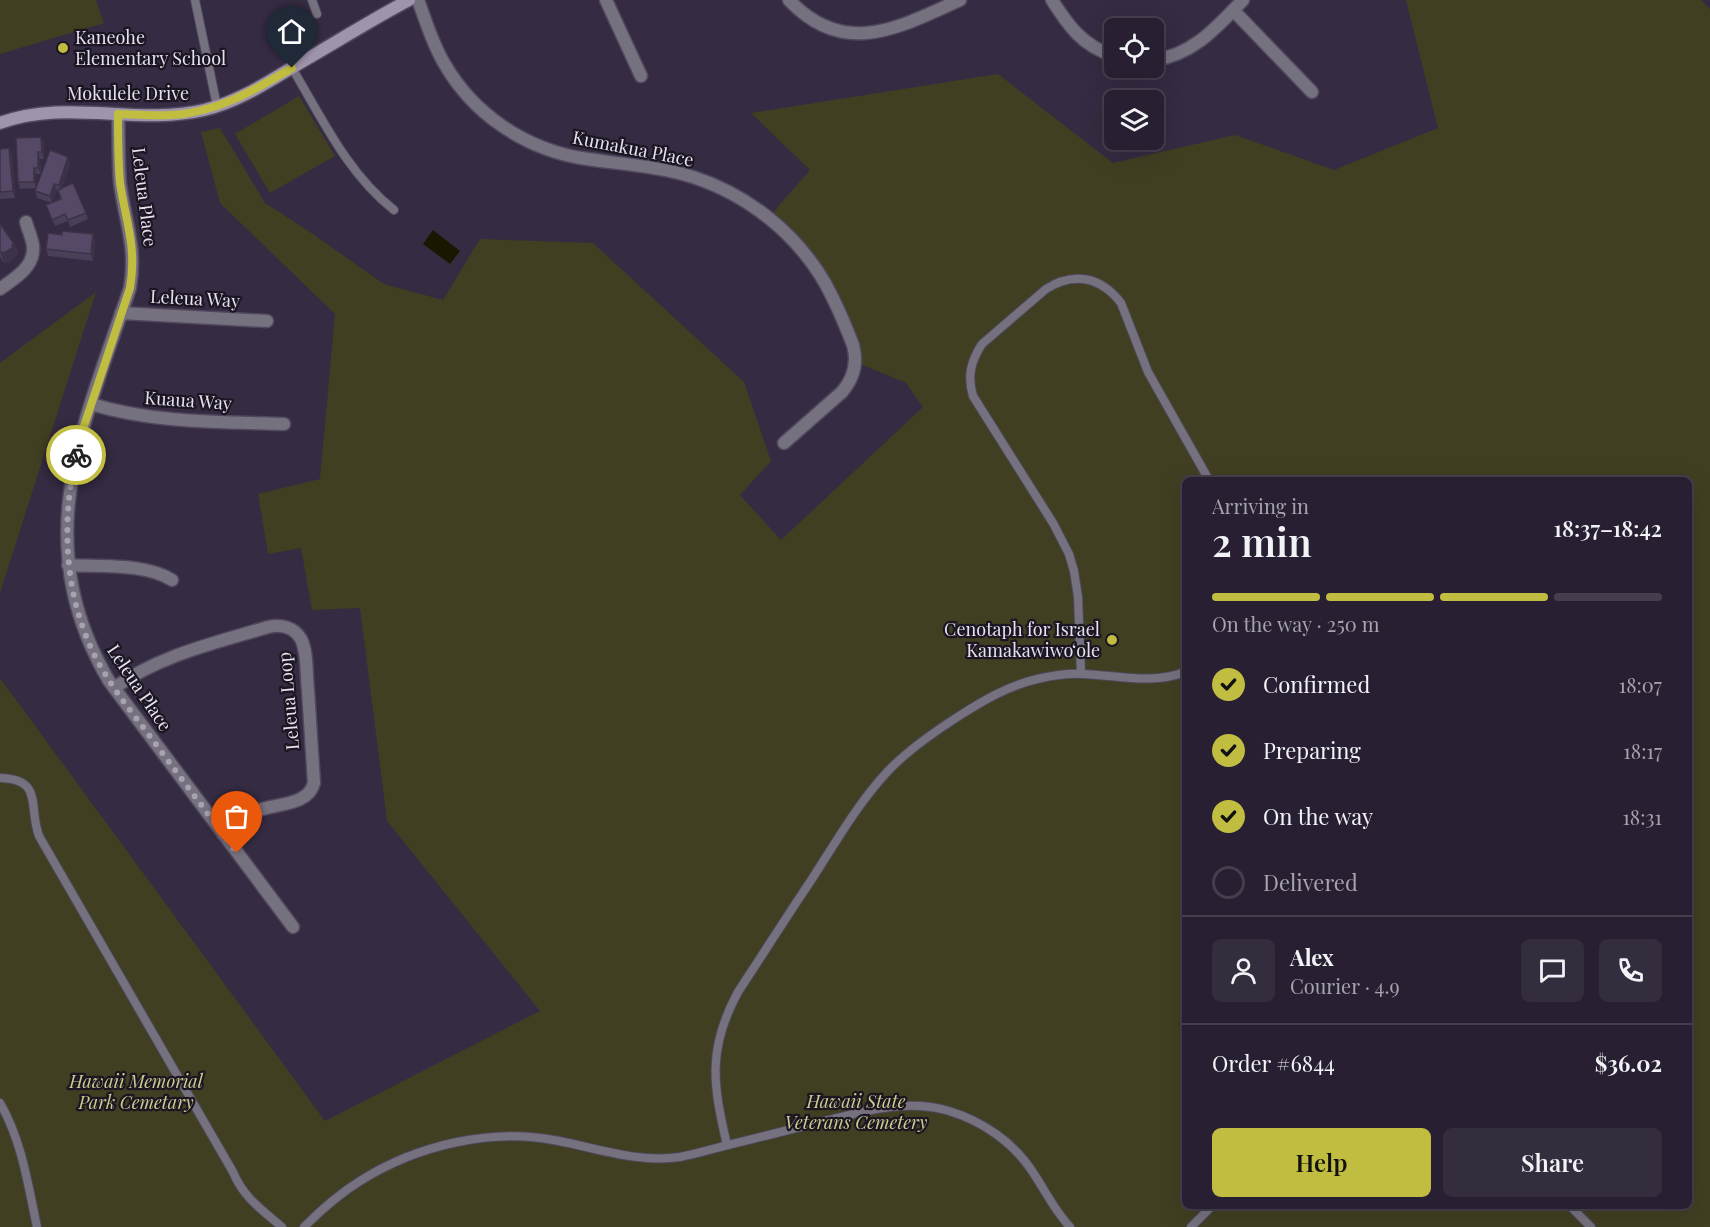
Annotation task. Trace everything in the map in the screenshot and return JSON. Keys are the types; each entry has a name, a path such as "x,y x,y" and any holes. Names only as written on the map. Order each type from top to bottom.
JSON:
{"street":[{"name":"Mokulele Drive","path":"0,123 21,117 56,112 170,115 196,112 217,106 242,97 409,0"},
{"name":"Kumakua Place","path":"418,0 434,45 453,78 478,108 509,131 534,144 560,153 670,171 713,185 753,206 801,249 833,298 853,345 855,368 848,385 842,392 783,443"},
{"path":"606,0 641,76"},
{"path":"789,0 819,23 833,29 861,33 890,30 960,0"},
{"path":"1052,0 1075,33 1104,52"},
{"path":"1164,58 1174,56 1198,44 1243,0"},
{"path":"1233,10 1312,92"},
{"name":"Leleua Place","path":"118,114 121,184 134,258 130,288 91,404 72,472 68,513 68,565 75,600 87,639 114,688 293,927"},
{"path":"2,284 23,272 32,257 33,245 26,222"},
{"name":"Leleua Way","path":"122,313 267,321"},
{"name":"Kuaua Way","path":"91,404 118,412 170,420 284,424"},
{"path":"68,565 145,569 172,580"},
{"name":"Leleua Loop","path":"114,688 131,676 166,659 268,627 286,627 299,636 302,641 306,667 313,788 300,800 271,806 253,813 223,834"}],"lane":[{"path":"195,0 217,106"},
{"path":"312,0 316,14"},
{"path":"292,68 352,167 394,210"},
{"path":"1081,674 1078,597 1069,554 973,396 970,369 982,344 1053,284 1078,278 1097,282 1114,294 1121,303 1148,372 1207,477"},
{"path":"727,1145 718,1108 715,1078 717,1048 725,1019 738,992 859,807 873,788 903,756 936,730 984,700 1036,680 1081,674 1154,679 1182,673"},
{"path":"0,778 17,780 31,792 39,836 222,1151 241,1189 253,1203 282,1227"},
{"path":"0,1103 19,1146 37,1227"},
{"path":"304,1227 340,1195 381,1169 424,1151 468,1140 490,1137 536,1137 558,1140 622,1156 678,1157 883,1107 916,1106 949,1111 980,1124 1009,1144 1032,1170 1052,1205 1070,1227"},
{"path":"1191,1227 1209,1209"},
{"path":"1573,1209 1591,1227"}],"green space":[{"path":"0,0 96,0 104,23 0,54"},
{"path":"1406,0 1701,0 1710,9 1710,1227 0,1227 0,678 325,1121 540,1011 387,821 360,608 312,610 301,548 268,554 258,494 320,479 335,314 220,203 201,132 220,128 265,203 384,284 443,300 480,239 593,243 744,382 771,461 740,495 781,540 923,407 906,383 853,361 814,258 769,217 810,170 751,113 998,74 1113,163 1235,135 1334,170 1438,128"},
{"path":"299,96 335,156 270,193 235,134"},
{"path":"96,292 0,593 0,363"}],"shaded area":[{"path":"433,230 460,251 450,264 423,244"}],"building":[{"path":"41,137 42,152 38,152 38,168 34,168 34,182 18,182 16,138"},
{"path":"9,148 13,191 0,192 0,149"},
{"path":"50,150 68,157 59,185 54,184 50,196 35,191"},
{"path":"73,183 86,213 68,220 65,214 52,220 46,205 61,199 58,190"},
{"path":"0,224 14,244 4,253 0,252"},
{"path":"62,231 93,234 91,254 46,249 48,233 62,235"}],"way so far":[{"path":"76,455 68,513 69,573 87,639 109,681 123,701 237,853"}],"place":[{"name":"Kaneohe Elementary School","path":"63,48"},
{"name":"Cenotaph for Israel Kamakawiwoʻole","path":"1112,640"}],"route":[{"path":"76,455 133,273 132,243 119,172 118,114 170,115 204,110 242,97 292,68"}],"park label":[{"name":"Hawaii Memorial Park Cemetary","path":"136,1092"},
{"name":"Hawaii State Veterans Cemetery","path":"856,1112"}]}
